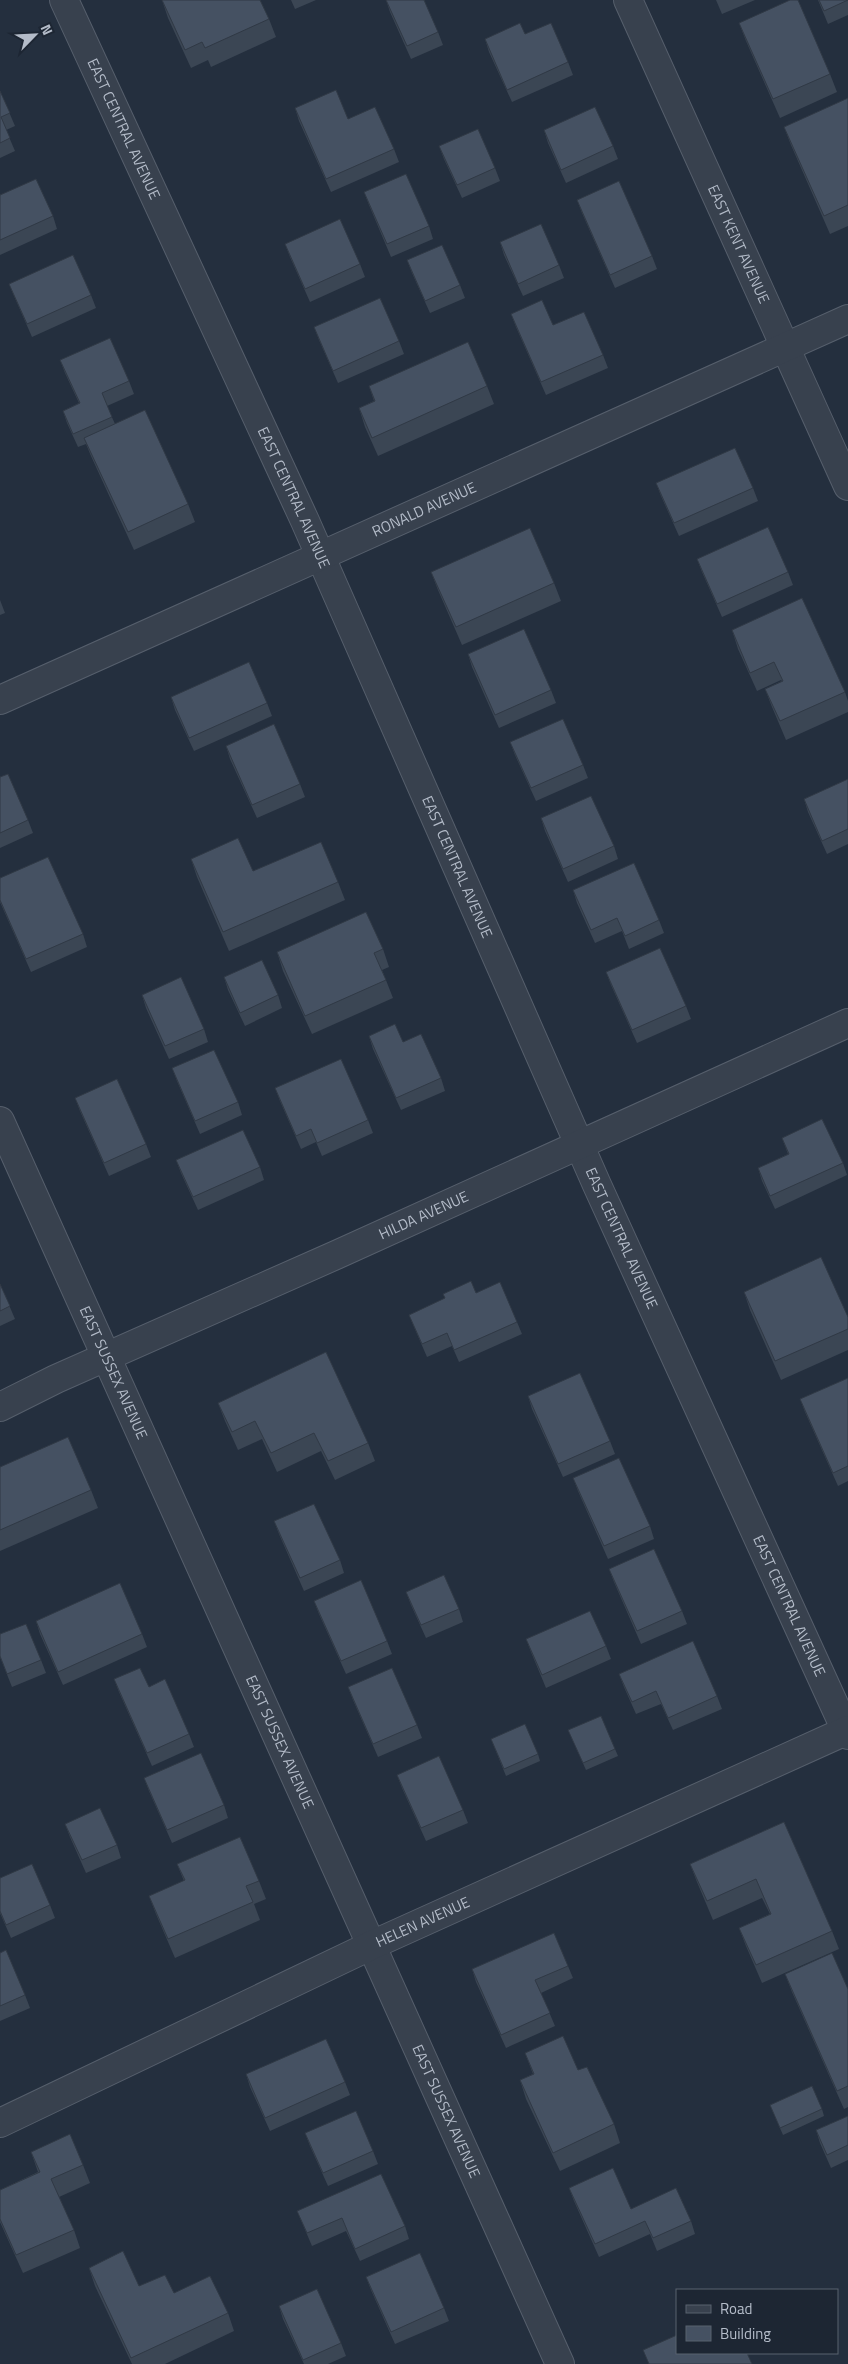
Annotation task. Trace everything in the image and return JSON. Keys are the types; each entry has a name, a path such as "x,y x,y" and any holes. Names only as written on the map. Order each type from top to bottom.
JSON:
{"street":[{"name":"EAST CENTRAL AVENUE","path":"64,0 320,556 579,1144 847,1732"},
{"name":"EAST KENT AVENUE","path":"628,0 848,486"},
{"name":"RONALD AVENUE","path":"0,700 848,319"},
{"name":"HILDA AVENUE","path":"0,1407 848,1023"},
{"name":"EAST SUSSEX AVENUE","path":"0,1121 560,2364"},
{"name":"HELEN AVENUE","path":"0,2122 372,1945 847,1732"}],"building":[{"path":"162,0 260,0 269,19 205,48 202,42 185,50"},
{"path":"386,0 424,0 438,32 407,46"},
{"path":"790,0 798,0 830,74 773,99 739,23"},
{"path":"819,0 848,0 824,11"},
{"path":"520,23 525,34 551,23 568,62 507,90 485,39"},
{"path":"336,90 348,119 375,107 394,149 326,179 295,108"},
{"path":"0,91 10,113 1,117 10,138 0,143"},
{"path":"848,98 848,205 824,216 784,127"},
{"path":"595,107 613,146 561,170 544,130"},
{"path":"478,129 495,168 457,185 439,146"},
{"path":"406,174 429,226 387,244 364,192"},
{"path":"36,179 53,216 0,240 0,195"},
{"path":"619,181 652,256 610,275 577,200"},
{"path":"340,219 360,264 305,289 285,244"},
{"path":"541,224 559,265 518,284 500,242"},
{"path":"442,245 460,285 425,301 407,260"},
{"path":"73,255 91,295 27,324 9,284"},
{"path":"380,298 399,341 333,371 314,327"},
{"path":"542,300 553,325 584,312 603,355 541,382 511,314"},
{"path":"110,338 129,381 102,393 112,417 73,434 63,411 80,403 60,360"},
{"path":"468,342 487,386 372,438 359,408 375,401 369,386"},
{"path":"145,410 188,504 128,532 84,438"},
{"path":"735,448 753,488 674,523 656,483"},
{"path":"768,527 788,572 717,604 697,559"},
{"path":"530,528 554,583 456,627 431,572"},
{"path":"802,598 845,692 780,721 765,689 783,681 774,662 750,673 732,630"},
{"path":"524,629 551,690 495,715 468,654"},
{"path":"249,662 267,703 189,738 171,697"},
{"path":"563,719 583,765 531,788 510,742"},
{"path":"274,724 300,784 252,805 226,746"},
{"path":"8,774 28,820 0,833 0,777"},
{"path":"848,779 848,829 822,841 804,799"},
{"path":"591,796 614,846 563,869 541,818"},
{"path":"238,838 253,871 321,842 338,882 223,932 191,859"},
{"path":"48,857 83,934 26,959 0,900 0,878"},
{"path":"634,863 659,920 625,936 617,918 591,930 573,890"},
{"path":"366,912 383,949 374,953 386,980 305,1016 277,952"},
{"path":"660,948 686,1006 632,1030 606,972"},
{"path":"262,960 278,995 240,1013 224,977"},
{"path":"181,977 204,1029 165,1046 142,995"},
{"path":"395,1024 403,1042 421,1034 441,1078 396,1098 369,1036"},
{"path":"214,1050 238,1102 195,1121 172,1068"},
{"path":"341,1059 368,1120 317,1143 311,1129 296,1136 275,1088"},
{"path":"117,1079 146,1144 104,1163 75,1098"},
{"path":"822,1119 843,1163 770,1196 758,1168 789,1154 782,1138"},
{"path":"243,1130 260,1167 193,1197 176,1160"},
{"path":"821,1257 848,1317 848,1329 775,1361 744,1292"},
{"path":"471,1281 476,1293 500,1282 517,1322 454,1350 447,1333 422,1344 409,1315 445,1298 443,1294"},
{"path":"0,1284 10,1306 0,1311"},
{"path":"326,1352 368,1443 328,1461 314,1433 271,1453 255,1421 232,1432 218,1403"},
{"path":"580,1373 610,1441 558,1464 528,1396"},
{"path":"848,1378 848,1466 833,1473 800,1399"},
{"path":"68,1437 91,1490 0,1530 0,1467"},
{"path":"619,1458 650,1526 604,1546 573,1478"},
{"path":"314,1504 340,1560 300,1578 274,1521"},
{"path":"654,1549 682,1611 637,1631 609,1569"},
{"path":"444,1575 459,1609 421,1625 406,1592"},
{"path":"361,1580 387,1641 341,1661 314,1601"},
{"path":"120,1583 142,1634 58,1672 36,1621"},
{"path":"590,1611 606,1646 542,1675 526,1639"},
{"path":"26,1624 41,1660 7,1674 0,1656 0,1634"},
{"path":"693,1641 717,1696 668,1718 656,1691 632,1702 619,1674"},
{"path":"140,1668 149,1687 165,1679 189,1734 147,1753 114,1679"},
{"path":"392,1668 417,1725 373,1744 348,1687"},
{"path":"601,1716 615,1749 583,1763 568,1730"},
{"path":"525,1724 538,1754 504,1769 491,1739"},
{"path":"201,1753 224,1805 167,1830 144,1778"},
{"path":"439,1756 463,1810 421,1828 397,1775"},
{"path":"100,1808 117,1845 82,1860 65,1824"},
{"path":"784,1822 832,1931 756,1965 739,1928 771,1914 756,1879 707,1901 690,1864"},
{"path":"240,1837 259,1881 246,1886 253,1902 168,1939 149,1896 185,1880 177,1864"},
{"path":"32,1864 50,1905 6,1925 0,1911 0,1878"},
{"path":"554,1933 568,1966 535,1980 550,2013 501,2035 472,1969"},
{"path":"6,1950 25,1995 0,2006 0,1953"},
{"path":"832,1953 848,1989 848,2086 837,2091 785,1974"},
{"path":"563,2036 578,2070 587,2067 614,2124 553,2153 520,2080 534,2074 525,2053"},
{"path":"326,2039 345,2082 265,2118 246,2074"},
{"path":"812,2086 822,2109 780,2128 770,2105"},
{"path":"356,2111 373,2151 323,2173 305,2133"},
{"path":"848,2116 848,2145 827,2155 816,2130"},
{"path":"70,2134 83,2165 51,2179 74,2230 16,2255 0,2219 0,2190 40,2172 31,2152"},
{"path":"613,2168 631,2209 676,2188 691,2221 653,2238 645,2221 595,2244 569,2188"},
{"path":"381,2174 405,2226 355,2249 342,2218 307,2233 297,2211"},
{"path":"123,2251 139,2286 165,2275 174,2293 210,2276 228,2313 131,2358 89,2268"},
{"path":"420,2253 444,2308 391,2332 366,2277"},
{"path":"317,2289 341,2343 303,2360 279,2306"},
{"path":"676,2335 676,2354 747,2354 752,2364 649,2364 643,2350"}]}
